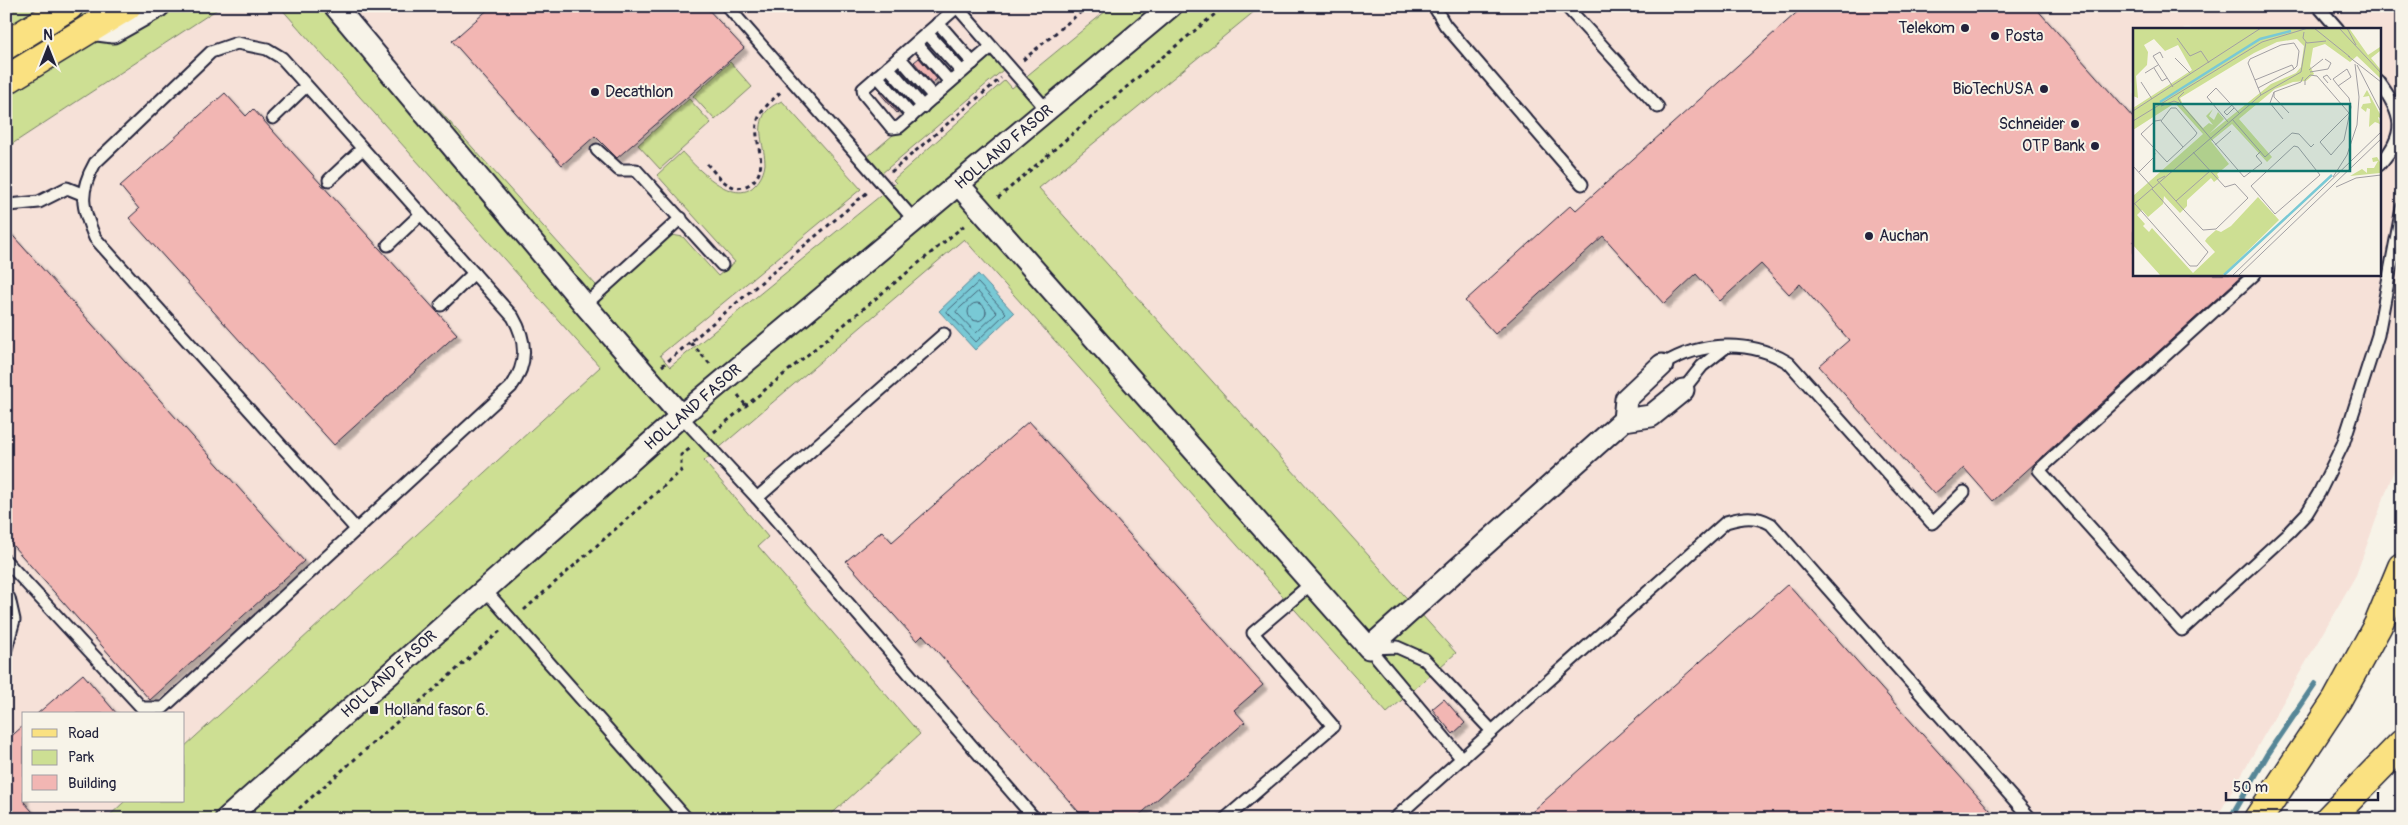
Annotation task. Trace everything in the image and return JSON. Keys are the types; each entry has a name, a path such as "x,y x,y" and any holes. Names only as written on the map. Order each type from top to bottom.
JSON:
{"main road":[{"path":"6,45 70,6"},
{"path":"6,80 127,6"},
{"path":"2258,819 2337,700 2378,625 2402,567"},
{"path":"2329,819 2402,744"}],"street":[{"path":"90,29 113,32 159,6"},
{"name":"HOLLAND FASOR","path":"226,819 681,416 959,185 1170,6"},
{"path":"335,9 681,416"},
{"path":"959,185 1369,648 1624,420 1651,416 1683,390"},
{"path":"1624,420 1626,399 1662,365"}],"lane":[{"path":"728,6 915,221"},
{"path":"1434,6 1445,25 1582,184"},
{"path":"1566,6 1658,106"},
{"path":"2318,6 2337,28"},
{"path":"991,47 899,127 892,128 862,92 877,76 956,7 1048,110"},
{"path":"938,23 973,63"},
{"path":"927,33 962,72"},
{"path":"916,42 950,82"},
{"path":"6,560 142,708 163,708 357,530 511,387 518,378 525,355 521,330 513,317 282,58 268,49 237,43 211,52 95,163 87,177 82,194 84,208 95,238 357,530"},
{"path":"899,57 934,97"},
{"path":"888,67 923,106"},
{"path":"877,76 912,116"},
{"path":"2380,83 2395,104 2400,116 2400,128 2394,151 2380,164"},
{"path":"273,118 306,86"},
{"path":"329,180 362,148"},
{"path":"597,150 619,170 636,170 722,265"},
{"path":"6,208 9,205 39,202 67,188 82,194"},
{"path":"2254,275 2039,470 2182,630 2290,531 2307,513 2323,485 2343,444 2378,335 2402,208"},
{"path":"388,245 421,214"},
{"path":"585,305 681,218"},
{"path":"441,305 474,273"},
{"path":"757,498 944,334"},
{"path":"1683,390 1702,366 1727,346"},
{"path":"1662,365 1676,356 1727,346 1761,349 1774,353 1789,363 1932,523 1964,492"},
{"path":"681,416 757,498 1035,819"},
{"path":"1394,819 1726,522 1740,518 1761,518 1771,524 2032,819"},
{"path":"1225,819 1333,726 1253,633 1312,583"},
{"path":"485,590 687,819"},
{"path":"6,649 10,643 14,620 9,598"},
{"path":"1369,648 1397,647 1424,659 1492,731"},
{"path":"1369,648 1462,760"}],"path":[{"path":"287,819 681,471 681,455 684,451 704,440 982,211 1144,72 1225,6"},
{"path":"707,164 726,184 736,188 746,186 752,182 760,170 758,118 786,87"}],"shaded area":[{"path":"222,6 279,6 600,367 185,746 185,712 22,712 22,802 124,802 106,819 6,819 6,148"},
{"path":"349,6 1112,6 670,367 352,13"},
{"path":"1261,6 2402,6 2402,448 2356,575 2216,819 826,819 920,734 758,546 768,537 704,461 964,239 1387,713 1456,653 1038,188"}],"green space":[{"path":"6,6 222,6 6,148"},
{"path":"279,6 349,6 352,13 604,294 666,237 672,235 683,237 718,276 735,262 657,175 682,152 696,167 716,183 726,189 737,192 746,191 759,180 765,167 761,133 764,115 772,106 782,101 861,189 660,355 670,367 896,183 893,180 1005,80 1012,88 1112,6 1261,6 1039,188 1456,653 1387,713 964,239 704,461 768,537 758,546 920,734 826,819 106,819 124,802 185,802 185,746 600,367"},
{"path":"989,53 1003,70 881,174 866,158"},
{"path":"730,62 752,87 715,120 693,96"},
{"path":"689,99 711,123 660,169 638,145"}],"water":[{"path":"978,274 1014,313 975,350 939,311"}],"building":[{"name":"Decathlon","path":"492,6 705,6 744,48 617,158 595,136 562,165 452,41"},
{"name":"Auchan","path":"1804,6 2034,6 2133,118 2133,275 2243,275 1993,501 1964,468 1934,494 1819,366 1849,340 1800,284 1789,294 1761,264 1720,301 1696,274 1664,304 1603,236 1495,334 1465,301 1571,205 1576,210"},
{"path":"919,58 937,79 932,83 914,62"},
{"path":"879,92 898,112 897,113"},
{"path":"225,93 246,116 253,109 457,334 334,445 129,218 139,209 120,186"},
{"path":"6,228 304,561 150,700 6,538"},
{"path":"1029,421 1263,685 1234,710 1245,722 1135,819 1085,819 923,635 917,641 846,561 882,531 892,542"},
{"path":"1788,584 1998,819 1524,819 1664,694"},
{"path":"83,674 115,712 39,712"},
{"path":"1444,699 1465,723 1453,734 1432,709"},
{"path":"22,727 22,802 39,819 6,819 6,741"}],"waterway":[{"path":"6,11 14,6"},
{"path":"2230,819 2267,755 2315,684"}],"place":[{"name":"Telekom","path":"1965,28"},
{"name":"Posta","path":"1995,36"},
{"name":"BioTechUSA","path":"2044,89"},
{"name":"Decathlon","path":"595,92"},
{"name":"Schneider","path":"2075,124"},
{"name":"OTP Bank","path":"2095,146"},
{"name":"Auchan","path":"1869,236"},
{"name":"Holland fasor 6.","path":"374,710"}]}
